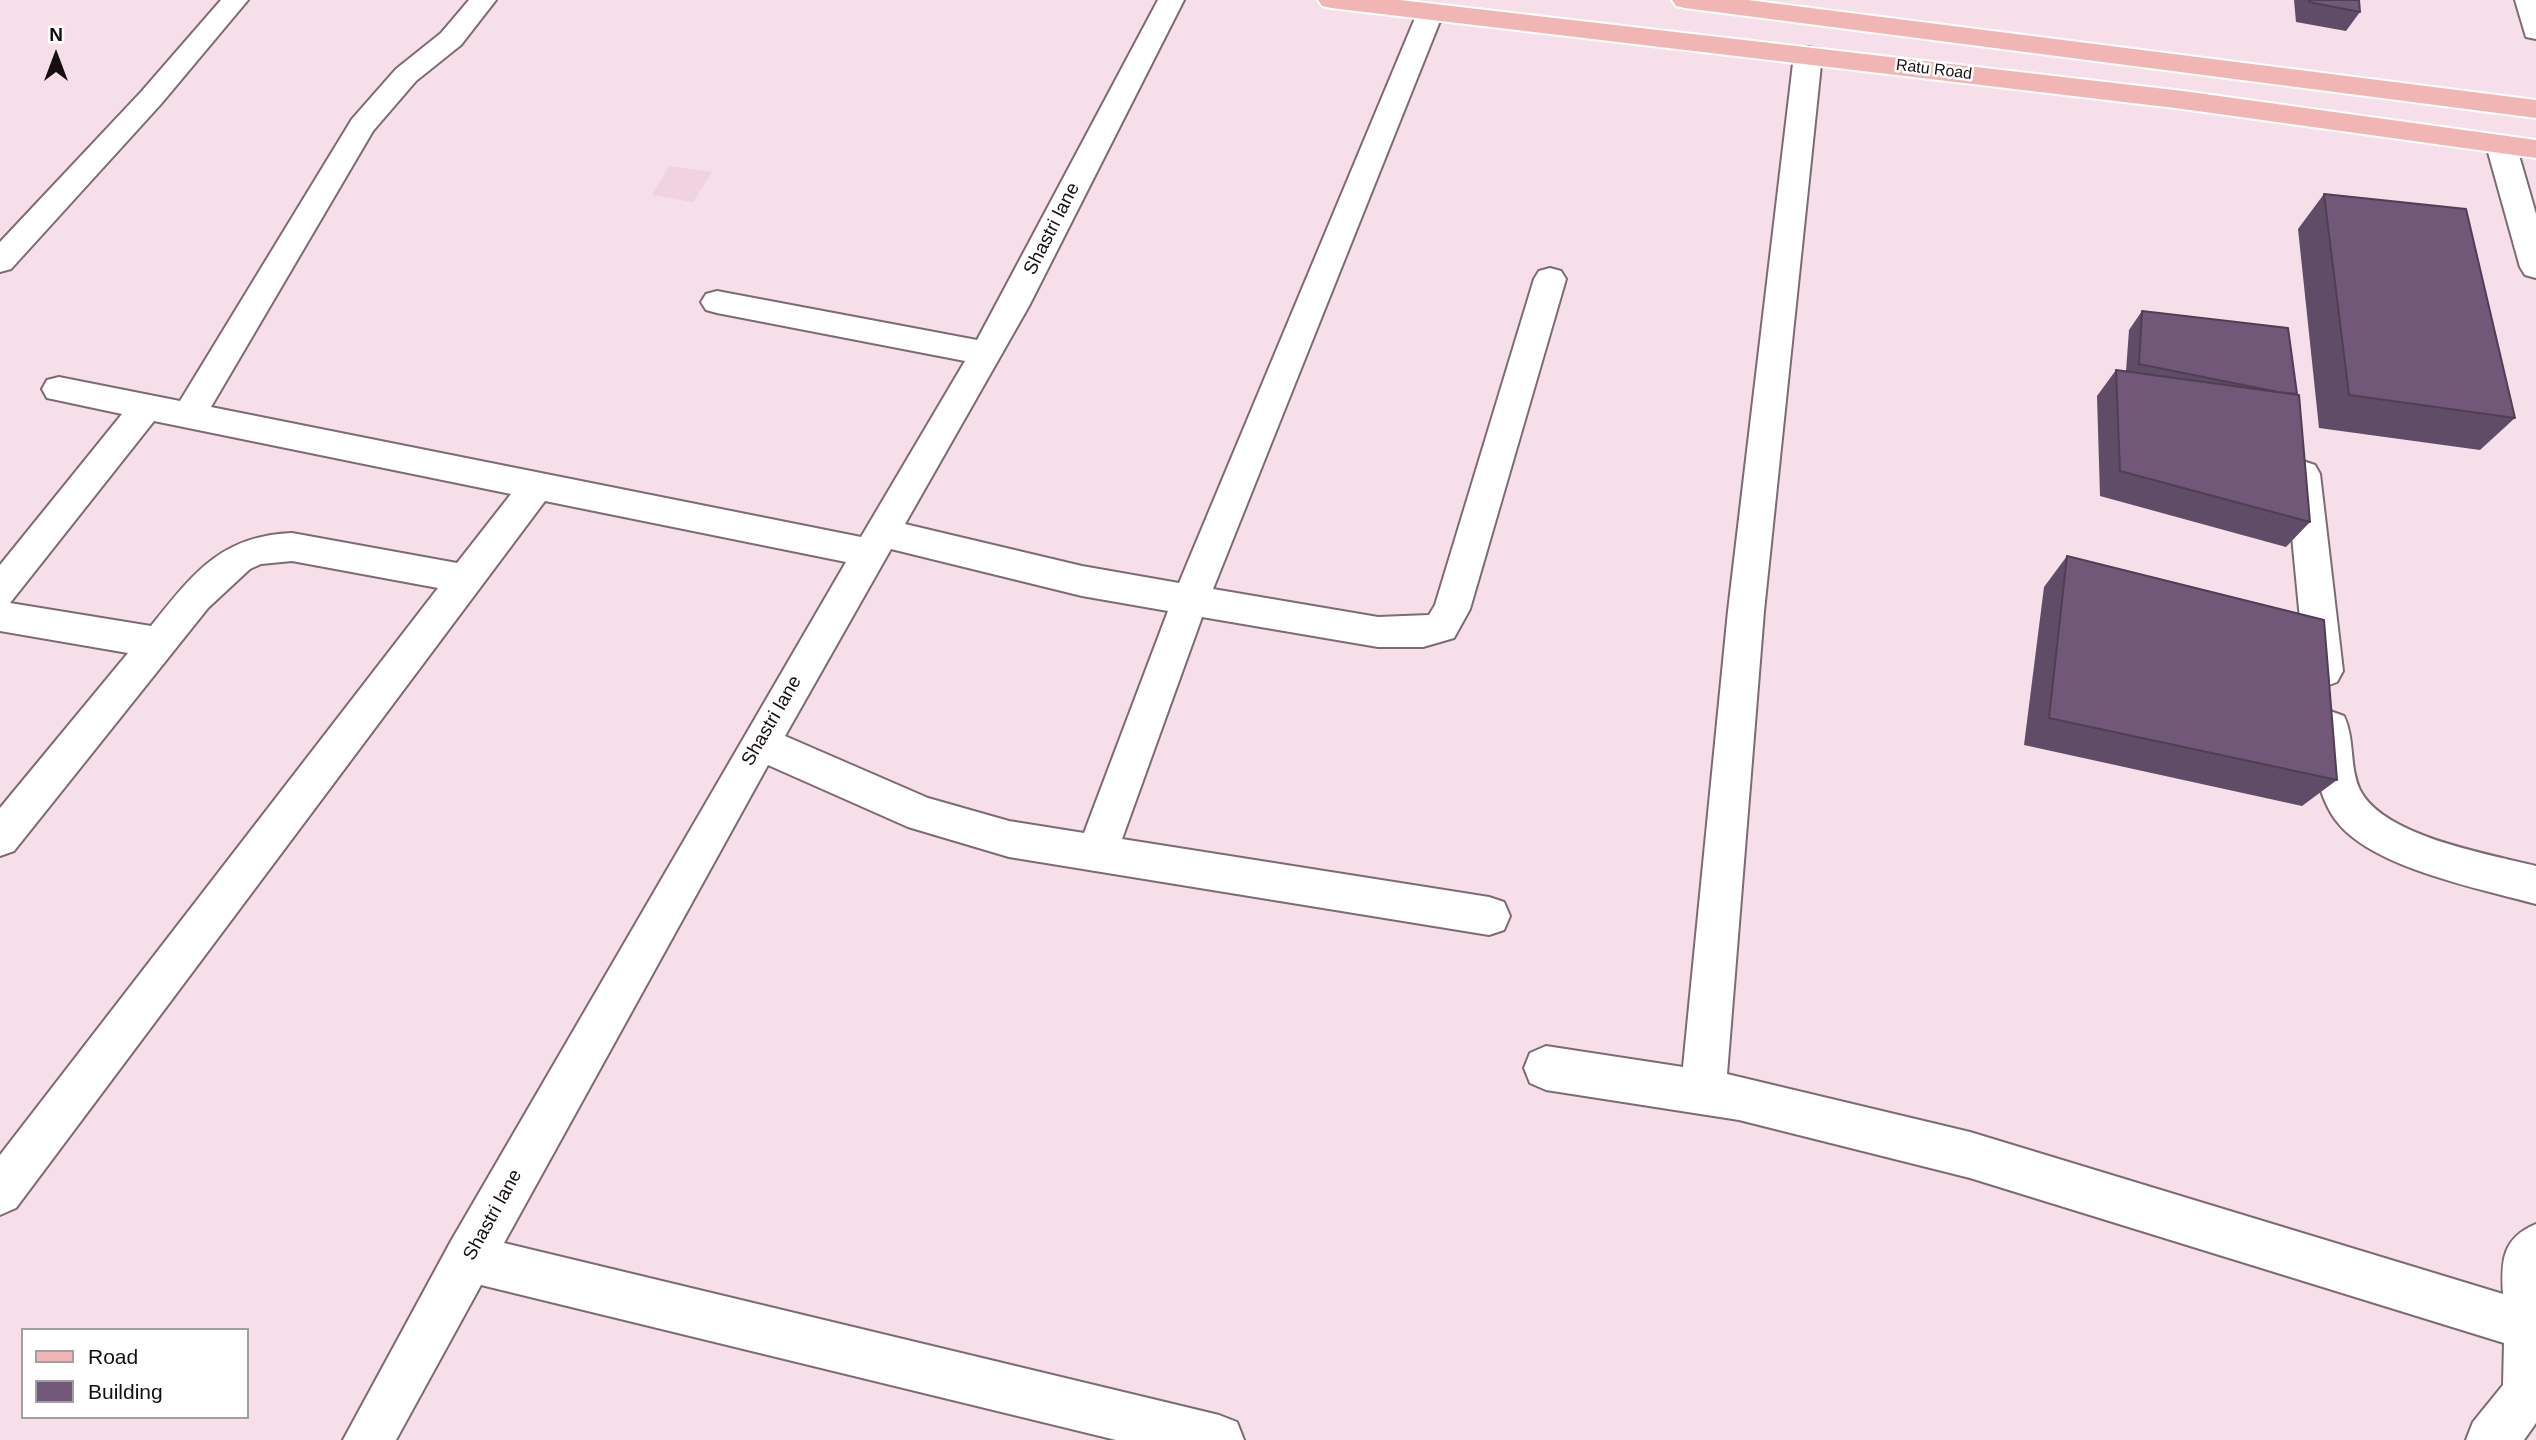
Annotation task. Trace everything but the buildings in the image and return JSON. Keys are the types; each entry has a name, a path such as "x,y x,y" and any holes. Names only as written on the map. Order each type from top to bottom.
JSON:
{"main road":[{"name":"Ratu Road","path":"1331,0 2183,100 2536,149"},
{"path":"1488,0 1768,32 2536,132"},
{"path":"1685,0 2536,109"},
{"path":"1826,0 2536,91"}],"street":[{"path":"0,261 151,99 235,0"},
{"path":"189,415 362,126 406,75 451,39 483,0"},
{"name":"Shastri lane","path":"368,1440 760,743 986,353 1171,0"},
{"path":"2528,0 2536,31"},
{"path":"1097,851 1191,598 1431,11"},
{"path":"1703,1092 1746,611 1808,55"},
{"path":"2501,145 2536,267"},
{"path":"59,389 537,485 1378,632 1423,632 1441,627 1452,609 1550,279"},
{"path":"717,302 986,353"},
{"path":"0,591 147,406"},
{"path":"2300,441 2334,771 2351,810 2381,837 2536,885"},
{"path":"0,1192 537,485"},
{"path":"0,838 157,642 217,573 243,553 270,547 292,547 465,579"},
{"path":"0,616 157,642"},
{"path":"760,743 922,814 1009,839 1489,916"},
{"path":"1546,1068 1703,1092 1970,1155 2528,1326"},
{"path":"2491,1440 2521,1407 2530,1381 2525,1264 2536,1248"},
{"path":"468,1258 1219,1440"}],"shaded area":[{"path":"669,166 712,172 693,202 652,195"}]}
